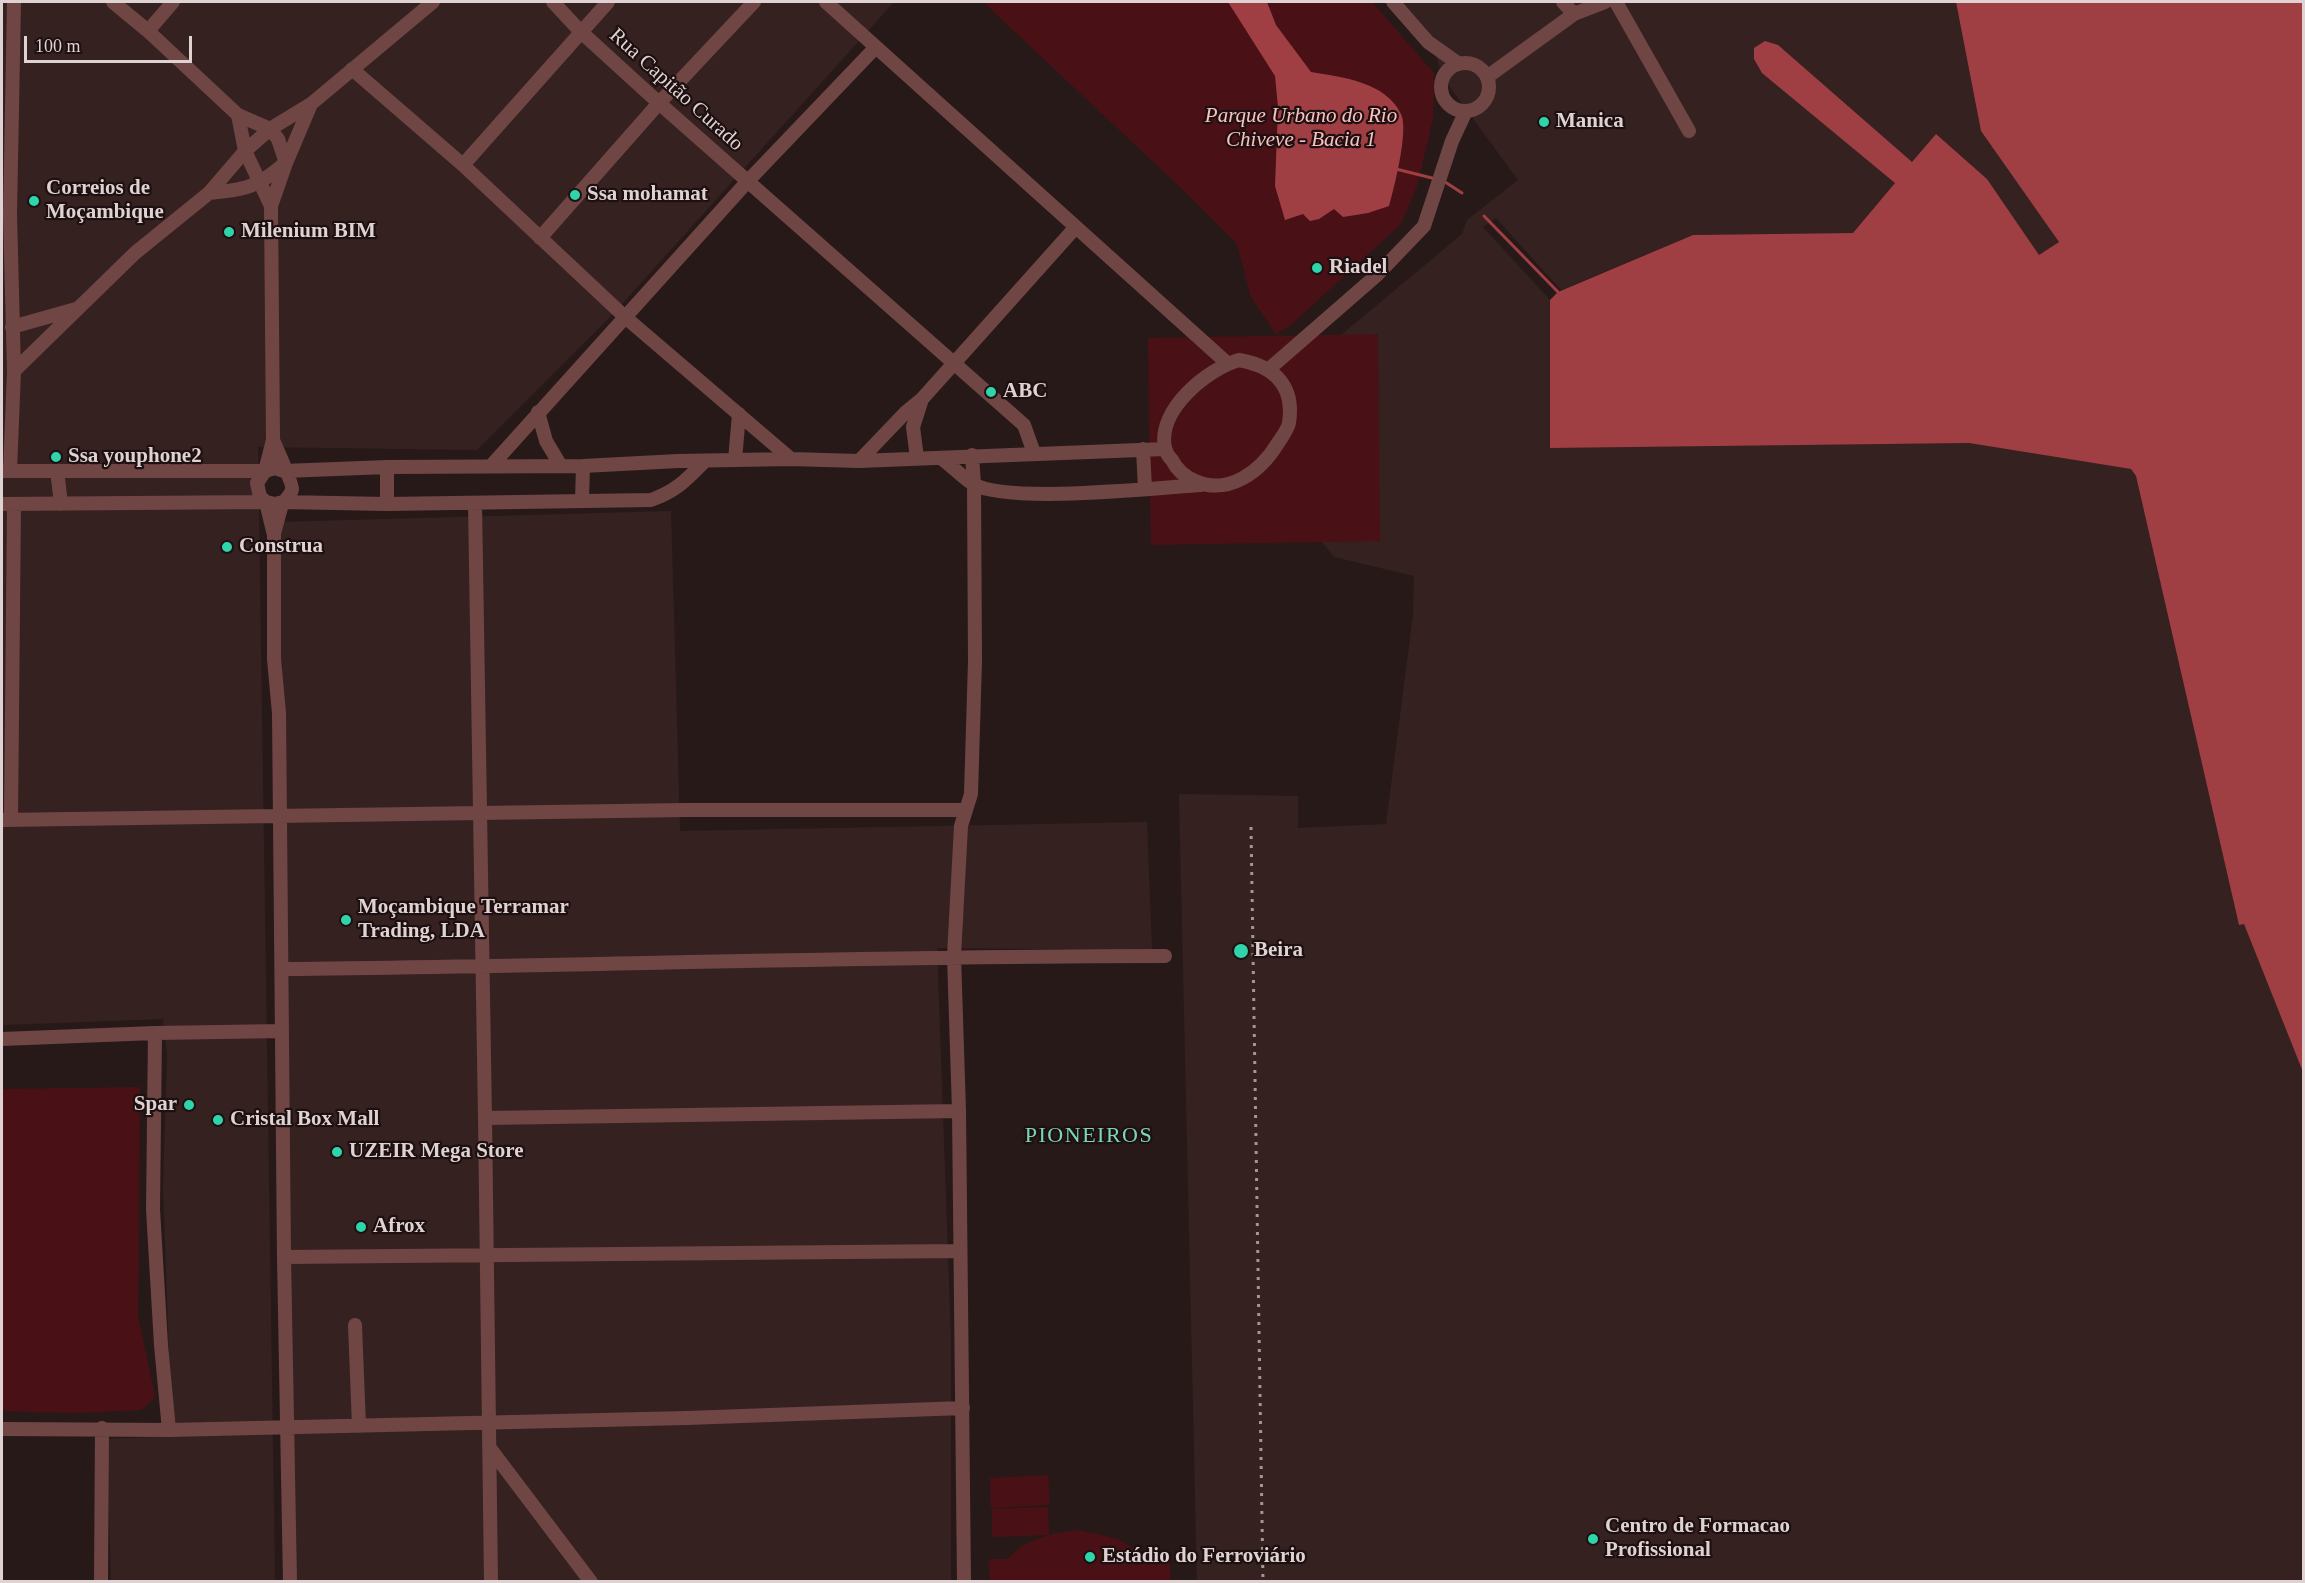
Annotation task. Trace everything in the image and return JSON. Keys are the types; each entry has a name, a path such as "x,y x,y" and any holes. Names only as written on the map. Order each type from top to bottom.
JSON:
{"street":[{"path":"14,2 6,214 14,371 6,471 265,471 275,468 284,471 387,467 583,466 705,460 860,461 1165,448"},
{"path":"113,2 238,115 270,129 278,140 286,163"},
{"path":"148,32 173,2"},
{"path":"14,371 135,253 209,193 245,151 270,129 311,104 432,2"},
{"name":"Rua Capitão Curado","path":"553,2 580,31 659,103 1024,425 1034,453"},
{"path":"463,165 608,2"},
{"path":"540,238 659,103 754,2"},
{"path":"826,2 1227,363"},
{"path":"1394,2 1428,42 1459,64"},
{"path":"1563,2 1574,14"},
{"path":"1487,77 1574,14 1605,2"},
{"path":"1616,2 1689,131"},
{"path":"1428,42 1444,75"},
{"path":"491,466 747,182 876,47"},
{"path":"1451,106 1466,111 1477,108 1485,101 1489,85 1487,77 1480,68 1470,63 1459,64 1450,68 1444,75 1441,92 1451,106 1452,141"},
{"path":"352,69 463,165 625,317 791,459"},
{"path":"290,1581 284,1257 279,713 274,659 274,535 266,502 260,497 257,483 265,471 273,440 271,206 311,104"},
{"path":"1269,369 1377,275 1424,226 1452,141 1466,111"},
{"path":"238,115 245,151 271,206"},
{"path":"209,193 242,190 260,183 286,163"},
{"path":"860,461 905,413 922,399 1075,228"},
{"path":"12,327 78,309"},
{"path":"942,458 974,485 1015,493 1089,492 1225,485 1248,476 1272,453 1289,425 1287,392 1281,379 1269,369 1256,363 1239,360 1227,363 1197,382 1178,402 1166,425 1165,448 1175,466 1187,478 1203,485"},
{"path":"917,458 913,427 922,399"},
{"path":"538,412 546,441 561,466"},
{"path":"735,460 739,414"},
{"path":"273,440 284,471 291,478 293,487 290,496 283,502 274,535"},
{"path":"1143,449 1145,489"},
{"path":"964,1581 959,1111 954,956 961,826 971,794 974,705 972,455"},
{"path":"705,460 679,487 651,500 387,504 283,502 274,504 266,502 8,504 6,820 685,810 965,810"},
{"path":"582,501 583,466"},
{"path":"387,467 387,504"},
{"path":"57,470 61,504"},
{"path":"475,503 484,967 491,1581"},
{"path":"282,969 484,967 954,956 1165,956"},
{"path":"2,1039 282,1031"},
{"path":"155,1033 153,1209 161,1345 169,1430"},
{"path":"486,1118 959,1111"},
{"path":"284,1257 959,1251"},
{"path":"355,1325 359,1426"},
{"path":"2,1429 287,1428 963,1408"},
{"path":"101,1581 102,1428"},
{"path":"489,1447 591,1581"}],"shaded area":[{"path":"2,2 894,2 613,314 477,450 258,447 275,1581 111,1581 107,1439 172,1436 163,1188 167,1057 163,1019 2,1025"},
{"path":"1228,2 1267,2 1276,25 1311,72 1362,83 1374,88 1394,103 1401,114 1403,133 1400,159 1389,206 1368,213 1343,217 1334,209 1319,219 1310,221 1303,214 1285,220 1275,186 1278,107 1275,76"},
{"path":"1387,2 1956,2 1981,131 2059,242 2039,255 1987,179 1936,134 1853,233 1693,235 1561,290 1496,218 1483,227 1550,300 1551,448 1969,443 2131,469 2136,476 2239,924 2244,924 2303,1072 2303,1581 1197,1581 1179,794 1298,796 1298,828 1386,824 1413,615 1414,576 1334,557 1317,536 1298,371 1462,234 1467,220 1518,180 1441,75 1437,57"},
{"path":"1956,2 2303,2 2303,1072 2244,924 2239,925 2136,476 2131,469 1969,443 1550,448 1550,300 1558,292 1693,235 1853,233 1895,183 1762,73 1754,59 1754,48 1765,41 1778,45 1912,162 1936,134 1987,179 2039,255 2059,242 1981,131"},
{"path":"671,511 680,831 1147,822 1152,950 937,948 951,1339 951,1581 293,1581 277,522"}],"green space":[{"name":"Parque Urbano do Rio Chiveve - Bacia 1","path":"983,2 1372,2 1434,73 1433,119 1417,186 1401,224 1292,324 1276,334 1251,297 1237,244 1183,190"},
{"path":"1378,334 1380,541 1151,545 1148,338"},
{"path":"140,1087 138,1316 155,1396 141,1410 78,1413 2,1411 2,1089"},
{"path":"1048,1475 1050,1505 991,1508 990,1478"},
{"path":"1048,1507 1049,1535 992,1537 992,1509"},
{"name":"Estádio do Ferroviário","path":"1079,1530 1118,1539 1142,1555 1170,1554 1170,1581 990,1581 989,1559 1008,1559 1022,1546 1040,1538"}],"waterway":[{"path":"1396,169 1436,179"},
{"path":"1442,180 1462,193"},
{"path":"1484,216 1558,292"}],"railway":[{"path":"1251,827 1263,1582"}],"place":[{"name":"Manica","path":"1544,122"},
{"name":"Ssa mohamat","path":"575,195"},
{"name":"Correios de Moçambique","path":"34,201"},
{"name":"Milenium BIM","path":"229,232"},
{"name":"Riadel","path":"1317,268"},
{"name":"ABC","path":"991,392"},
{"name":"Ssa youphone2","path":"56,457"},
{"name":"Construa","path":"227,547"},
{"name":"Moçambique Terramar Trading, LDA","path":"346,920"},
{"name":"Beira","path":"1241,951"},
{"name":"Spar","path":"189,1105"},
{"name":"Cristal Box Mall","path":"218,1120"},
{"name":"UZEIR Mega Store","path":"337,1152"},
{"name":"Afrox","path":"361,1227"},
{"name":"Centro de Formacao Profissional","path":"1593,1539"},
{"name":"Estádio do Ferroviário","path":"1090,1557"}],"district":[{"name":"PIONEIROS","path":"1089,1136"}]}
